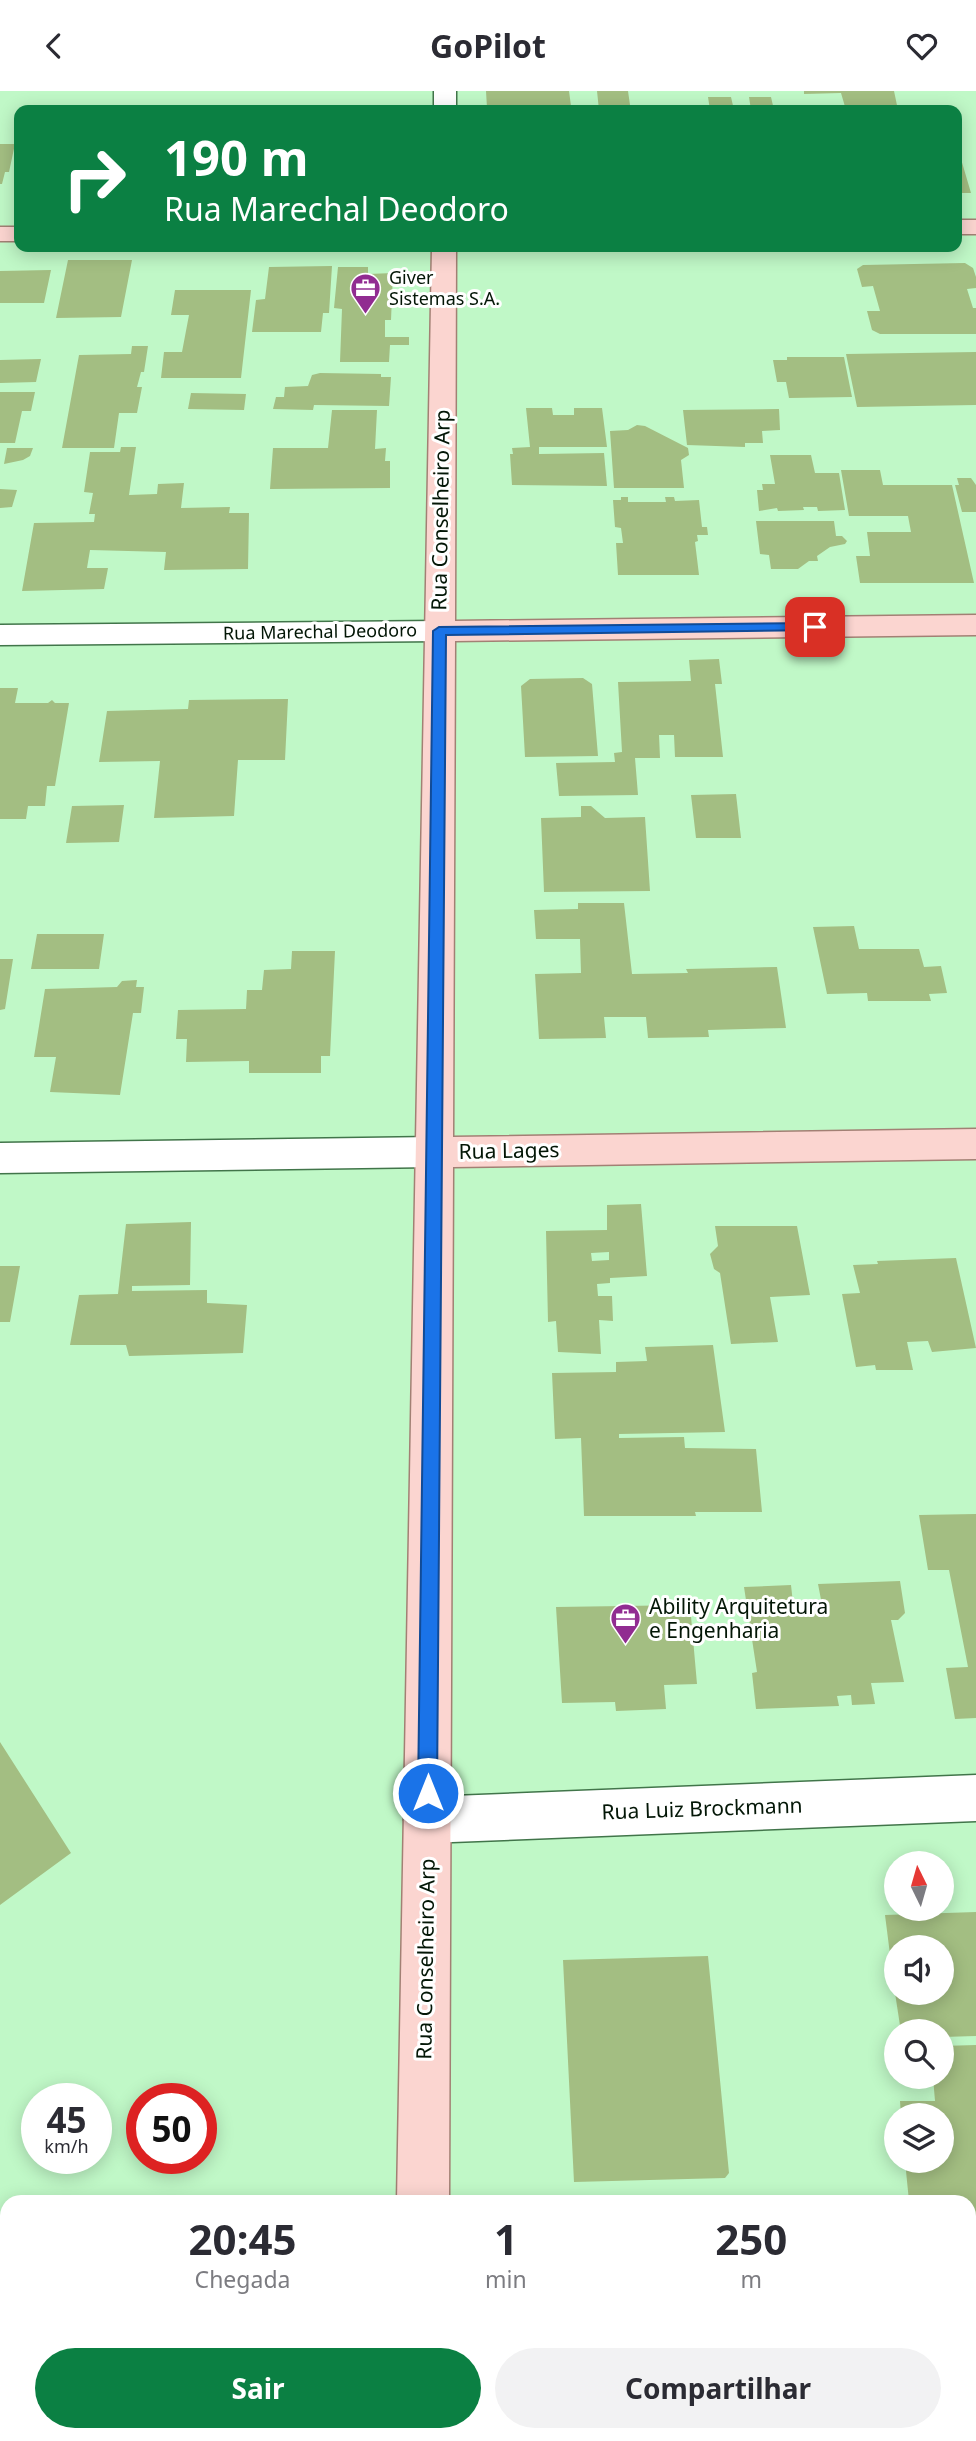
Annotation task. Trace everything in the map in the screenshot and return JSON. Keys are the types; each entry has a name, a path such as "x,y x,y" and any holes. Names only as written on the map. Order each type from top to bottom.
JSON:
{"main road":[{"name":"Rua Conselheiro Arp","path":"423,2195 444,252"},
{"name":"Rua Marechal Deodoro","path":"439,631 976,625"},
{"name":"Rua Lages","path":"434,1152 976,1144"}],"street":[{"name":"Rua Marechal Deodoro","path":"0,635 439,631"},
{"name":"Rua Lages","path":"0,1158 434,1152"},
{"name":"Rua Luiz Brockmann","path":"427,1820 976,1798"}],"building":[{"path":"486,91 569,91 571,105 487,105"},
{"path":"597,91 628,91 630,105 598,105"},
{"path":"804,91 894,91 897,105 845,105 841,93 804,94"},
{"path":"708,97 731,97 733,105 709,105"},
{"path":"749,97 771,97 773,105 750,105"},
{"path":"0,144 14,144 9,172 5,172 0,184"},
{"path":"962,162 971,193 962,193"},
{"path":"68,260 132,260 121,317 56,318"},
{"path":"965,263 973,268 976,277 976,288 967,289 973,308 976,308 976,334 880,334 872,330 867,311 880,311 873,286 862,287 857,269 863,265"},
{"path":"332,266 329,313 323,313 321,332 252,332 256,300 265,299 269,267"},
{"name":"Giver Sistemas S.A.","path":"338,267 368,267 368,274 393,273 391,320 385,320 385,337 409,337 409,345 390,345 389,362 340,362 342,309 334,308"},
{"path":"51,270 44,303 0,303 0,271"},
{"path":"175,290 251,290 241,378 161,378 164,352 182,352 189,315 171,315"},
{"path":"132,346 148,346 144,372 141,372 137,387 142,387 137,413 119,413 114,448 62,448 79,355 131,354"},
{"path":"976,352 976,405 857,407 846,354"},
{"path":"787,357 844,357 852,397 789,398 786,382 777,382 773,360 787,360"},
{"path":"41,359 36,382 0,383 0,360"},
{"path":"381,374 381,377 391,377 389,406 314,405 313,410 273,409 276,397 284,397 285,387 308,386 312,375"},
{"path":"0,392 35,392 31,411 22,411 15,443 0,443"},
{"path":"191,393 246,394 244,410 188,409"},
{"path":"526,408 552,408 553,415 574,415 574,408 602,408 607,447 539,447 539,454 604,453 607,486 512,485 512,448 530,447"},
{"path":"779,409 780,430 762,431 763,443 745,443 745,447 687,445 683,410"},
{"path":"332,410 377,410 375,449 386,448 385,461 390,461 390,488 270,489 273,448 328,448"},
{"path":"637,425 645,426 688,448 689,455 681,460 684,488 614,488 610,431 628,430"},
{"path":"121,447 136,447 129,495 157,494 158,484 184,483 181,508 230,507 229,513 249,513 248,569 164,570 166,552 90,550 87,568 108,568 104,589 22,591 34,523 94,522 95,514 89,514 93,493 84,492 90,452 120,452"},
{"path":"7,448 33,448 30,456 23,460 4,464"},
{"path":"770,455 811,455 815,473 839,473 845,510 818,511 817,507 803,507 804,510 778,511 777,508 759,511 757,490 763,490 762,484 775,484"},
{"path":"841,470 880,470 883,485 952,485 974,583 860,583 856,556 870,556 867,532 911,532 908,516 849,516"},
{"path":"957,478 971,478 976,485 976,512 962,512 955,485 959,485"},
{"path":"0,489 17,490 12,507 0,508"},
{"path":"621,497 628,497 628,502 666,502 665,497 674,497 675,501 699,500 702,527 707,527 708,535 697,535 698,541 695,542 699,575 618,575 616,543 623,543 621,528 615,527 613,500 621,500"},
{"path":"756,521 834,521 836,536 842,536 847,541 845,544 830,547 817,556 818,561 809,561 798,569 771,569 769,555 760,554"},
{"path":"719,659 722,684 715,684 723,757 675,757 674,735 659,735 660,758 635,758 638,795 559,796 556,763 615,762 614,753 622,752 618,682 691,681 689,660"},
{"path":"583,678 592,684 598,756 525,757 521,686 530,679"},
{"path":"0,688 18,688 15,703 48,703 52,700 55,703 69,703 55,786 47,786 45,806 28,806 26,819 0,819"},
{"path":"288,699 285,760 238,760 234,816 154,818 160,761 99,762 107,711 188,709 189,700"},
{"path":"736,794 741,838 696,838 691,795"},
{"path":"124,805 119,842 66,843 72,806"},
{"path":"581,806 591,806 605,818 645,817 650,891 544,892 541,818 581,817"},
{"path":"578,903 624,903 632,974 688,973 686,969 777,967 786,1028 708,1030 709,1037 648,1038 646,1017 604,1017 606,1038 539,1039 535,974 581,973 580,939 536,939 534,910 578,909"},
{"path":"854,926 859,949 919,949 924,967 941,966 947,993 929,994 931,1001 868,1001 867,993 827,994 813,927"},
{"path":"37,934 104,934 99,969 31,969"},
{"path":"292,951 335,951 330,1056 321,1056 321,1073 249,1073 249,1061 186,1062 187,1039 176,1039 178,1010 246,1009 247,990 262,990 264,970 291,969"},
{"path":"0,959 13,959 5,1009 0,1010"},
{"path":"137,980 136,987 144,987 141,1013 133,1013 120,1095 50,1092 56,1057 34,1057 45,989 117,987 122,981"},
{"path":"641,1204 647,1276 610,1278 610,1283 597,1284 598,1296 612,1296 613,1321 599,1320 601,1354 558,1352 556,1321 548,1322 546,1231 607,1230 607,1205","holes":["609,1252 609,1260 592,1261 591,1253"]},
{"path":"191,1222 190,1285 132,1286 132,1291 207,1290 207,1303 247,1305 243,1353 129,1356 126,1345 70,1345 79,1295 118,1294 126,1224"},
{"path":"715,1226 797,1226 810,1295 770,1297 778,1342 731,1344 720,1273 714,1269 710,1254 718,1246"},
{"path":"956,1258 976,1348 932,1352 928,1341 907,1342 913,1370 876,1370 875,1365 856,1367 842,1294 860,1293 853,1265 878,1264 877,1261"},
{"path":"0,1266 20,1266 10,1322 0,1322"},
{"path":"713,1345 725,1432 619,1434 619,1438 684,1437 685,1448 756,1449 762,1512 695,1512 696,1516 584,1516 581,1438 555,1439 552,1373 616,1372 616,1362 647,1361 645,1347"},
{"path":"976,1514 976,1718 955,1719 946,1668 968,1667 949,1570 928,1570 919,1515"},
{"path":"900,1581 905,1613 898,1620 891,1620 904,1682 871,1683 875,1704 852,1705 851,1695 837,1696 839,1706 756,1709 752,1673 757,1672 744,1587 791,1585 794,1612 823,1610 818,1584"},
{"name":"Ability Arquitetura e Engenharia","path":"690,1605 697,1684 664,1685 666,1709 616,1711 615,1702 562,1703 556,1607"},
{"path":"0,1742 71,1853 0,1905"},
{"path":"976,1912 976,2036 954,2037 954,2019 899,2019 897,2005 954,2005 954,1935 888,1935 886,1921 954,1921 954,1913"},
{"path":"708,1956 729,2173 725,2178 574,2182 563,1960"},
{"path":"976,2045 976,2195 908,2195 906,2173 954,2173 954,2103 900,2101 935,2101 934,2089 954,2089 954,2046"}],"place":[{"name":"Giver Sistemas S.A.","path":"366,315"},
{"name":"Ability Arquitetura e Engenharia","path":"626,1646"}],"route":[{"path":"428,1793 439,631 815,627"}]}
